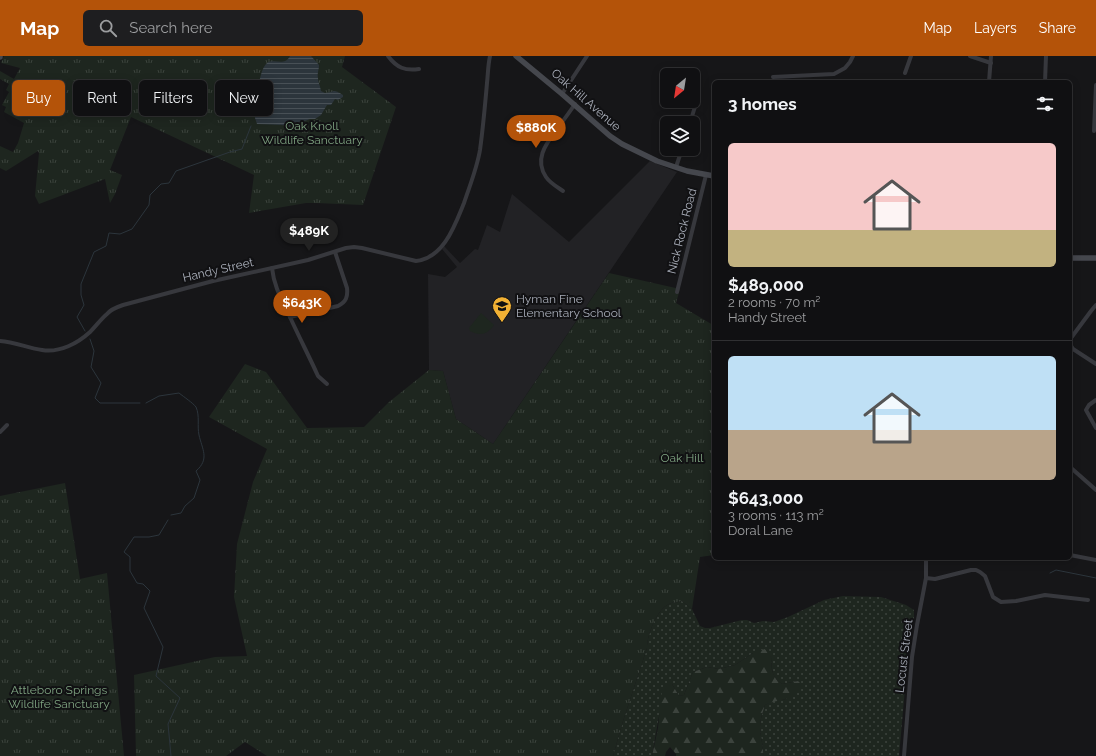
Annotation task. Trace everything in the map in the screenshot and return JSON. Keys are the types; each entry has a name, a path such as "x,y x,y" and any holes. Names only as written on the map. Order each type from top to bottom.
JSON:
{"main road":[{"name":"Oak Hill Avenue","path":"516,56 616,140 657,161 712,176"},
{"path":"1072,258 1096,258"}],"street":[{"path":"388,56 396,65 403,68 410,70 419,69"},
{"name":"Handy Street","path":"0,341 44,350 54,350 65,347 84,337 107,314 123,305 213,281 308,260 346,248 354,247 376,250 416,261 429,257 445,242 450,234 459,215 477,163 480,150 490,56"},
{"path":"562,94 587,56"},
{"path":"773,77 834,74 844,68 853,56"},
{"path":"905,73 911,56"},
{"path":"970,56 991,63"},
{"path":"989,80 991,56"},
{"path":"1045,80 1046,56"},
{"path":"1094,131 1096,86"},
{"path":"563,191 547,178 541,165 542,155 545,147 575,104"},
{"path":"676,167 680,156"},
{"name":"Nick Rock Road","path":"677,292 706,175"},
{"path":"290,317 338,306 343,304 346,300 348,294 347,288 335,252"},
{"path":"272,268 276,289 318,376 327,384"},
{"path":"1072,338 1096,305"},
{"path":"1072,346 1074,349 1096,364"},
{"path":"1096,400 1089,405 1086,410 1096,428"},
{"path":"0,432 7,425"},
{"path":"1072,468 1096,490"},
{"path":"1072,555 1096,560"},
{"name":"Locust Street","path":"904,756 914,644 926,578 926,560"},
{"path":"926,578 935,578 976,570 985,576 993,597 1001,602 1016,601 1045,595 1088,600"}],"shaded area":[{"path":"290,56 311,56 319,65 318,81 321,91 325,93 335,91 343,95 343,97 338,100 335,99 331,105 327,105 321,115 315,119 310,119 300,123 295,122 289,127 282,125 257,124 255,116 273,116 273,80 260,80 261,73 267,63 273,61 282,62"},
{"name":"Hyman Fine Elementary School","path":"650,161 677,172 493,444 456,419 443,371 429,370 428,274 445,277 457,267 442,249 444,246 460,263 475,249 478,250 487,225 500,232 512,194 569,242"}],"green space":[{"name":"Oak Knoll Wildlife Sanctuary","path":"4,56 345,56 342,67 396,107 363,205 306,203 249,213 254,175 131,117 110,170 122,175 110,203 105,179 39,204 35,196 38,151 6,171 0,168 0,146 13,152 18,143 24,123 4,112 6,107 2,105 9,92 6,90 9,84 0,79 0,71 14,79 20,68 1,63"},
{"name":"Oak Hill","path":"609,273 680,289 676,303 712,324 712,555 700,557 692,609 682,601 671,603 660,611 654,623 613,756 267,756 245,742 226,756 136,756 134,675 215,657 247,656 234,597 237,544 253,482 267,449 209,417 245,364 266,372 307,428 364,427 389,402 429,370 443,371 456,419 493,444"},
{"path":"481,313 494,325 486,333 477,334 470,331 469,328"},
{"name":"Attleboro Springs Wildlife Sanctuary","path":"65,483 80,579 107,573 124,756 0,756 0,496"},
{"path":"843,596 881,597 906,605 914,610 914,621 910,633 899,756 763,756 760,727 765,705 772,701 786,699 798,681 782,684 774,675 771,657 753,653 735,665 719,669 707,667 693,672 684,695 679,696 672,684 659,716 652,756 613,756 647,648 651,630 660,611 665,607 671,603 682,601 692,609 700,626 710,628 742,620 747,620 754,623 763,621 774,622 824,600"},
{"path":"765,649 771,657 772,671 776,679 782,684 798,681 801,684 794,695 765,705 760,727 763,756 676,756 670,747 665,756 652,756 658,728 664,683 672,684 679,696 684,695 693,672 707,667 719,669 735,665 753,653"}],"waterway":[{"path":"85,331 77,317 84,305 81,295 81,284 94,252 106,246 109,233 120,234 132,229 149,205 150,195 161,184 169,183 176,171 242,149 251,126"},
{"path":"90,339 94,351 91,367 101,383 95,398 100,403 140,403"},
{"path":"146,403 159,396 179,393 195,405 197,410 198,432 204,454 203,462 196,471 200,480 194,498 185,506 181,513 171,515"},
{"path":"168,520 159,535 134,537 124,552 130,557 130,571 137,583 143,584 150,591 144,608 163,647 156,676 180,698 168,724 171,756"},
{"path":"1050,573 1056,570 1096,578"}],"place":[{"name":"Hyman Fine Elementary School","path":"502,323"}]}
